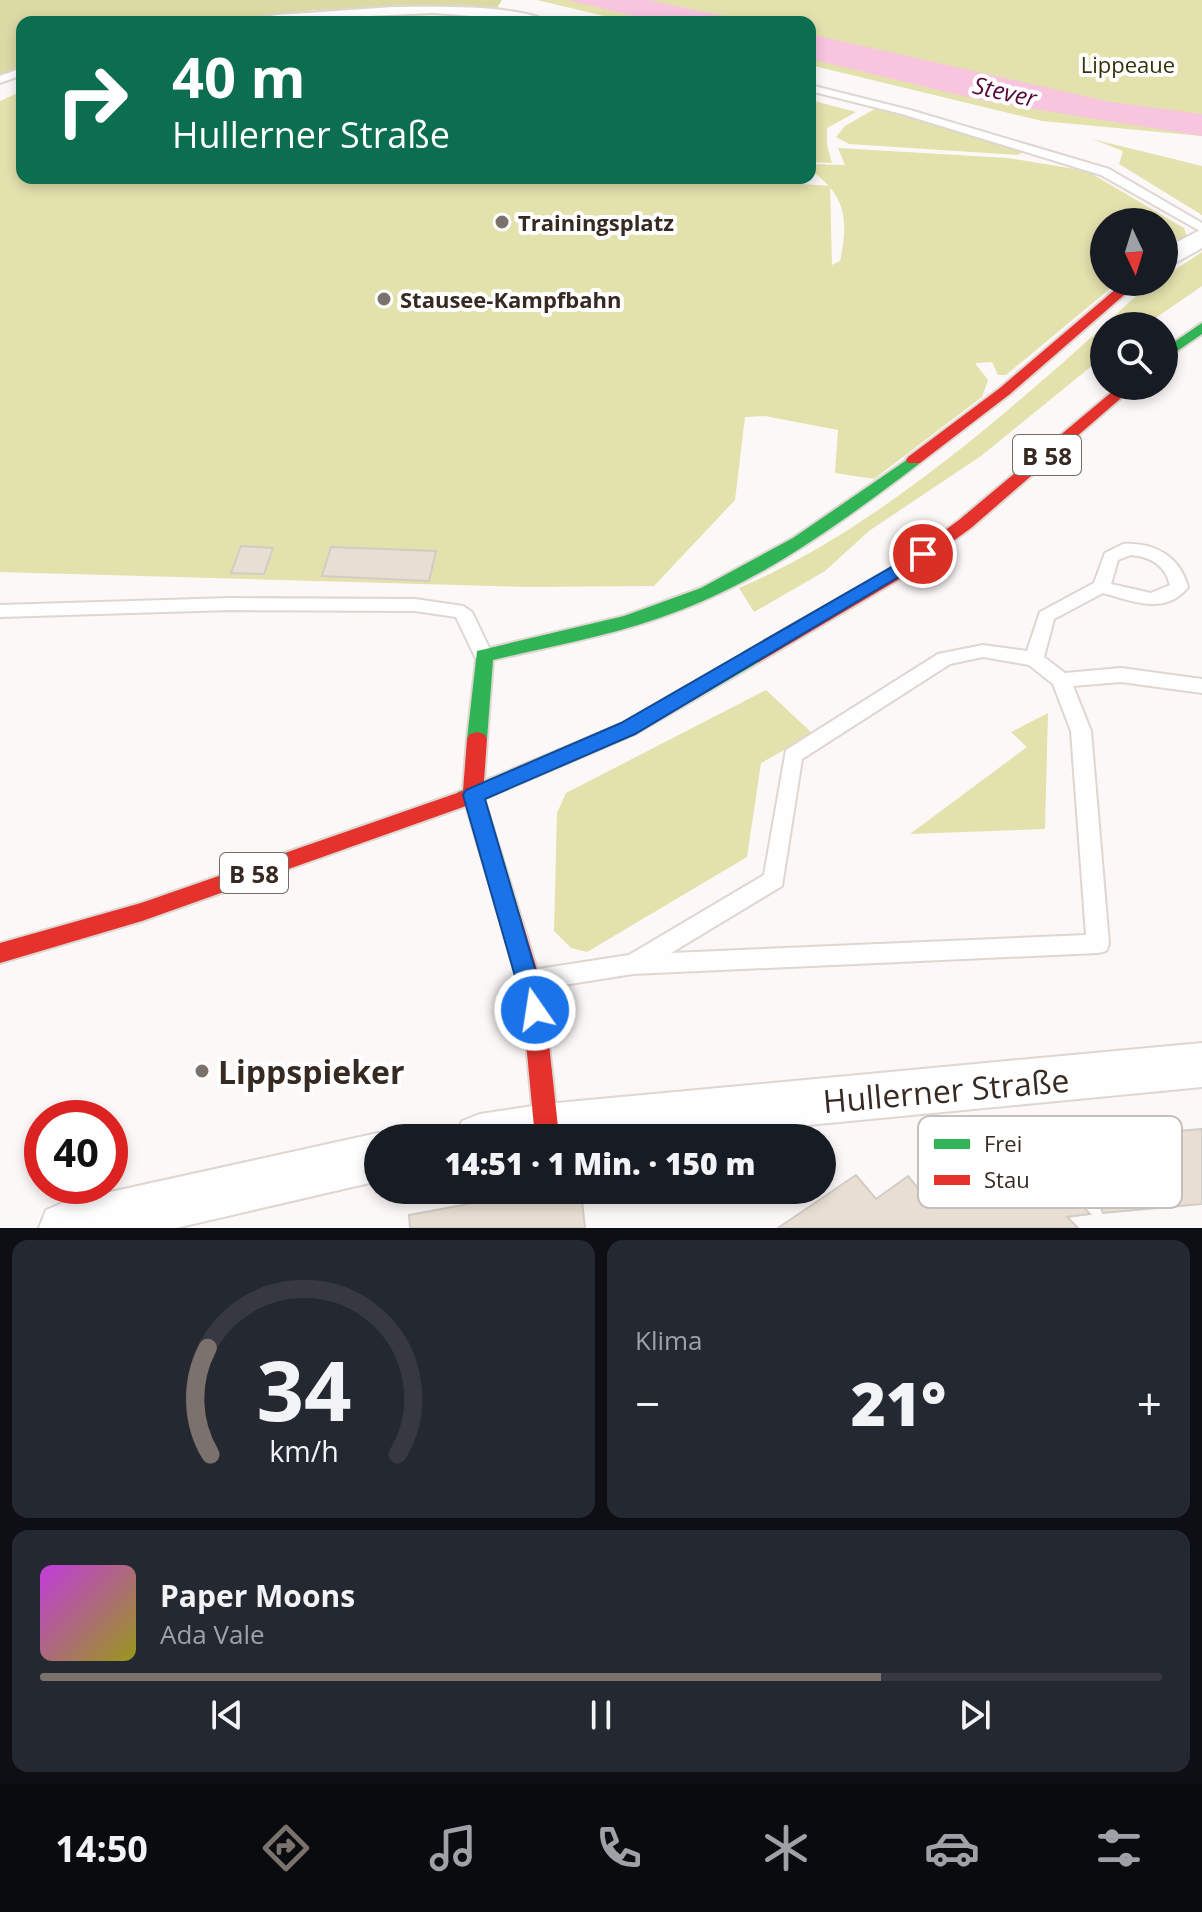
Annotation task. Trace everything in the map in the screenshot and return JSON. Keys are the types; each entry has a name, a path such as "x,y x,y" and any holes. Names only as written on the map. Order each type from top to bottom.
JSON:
{"street":[{"path":"1178,252 1202,237"},
{"path":"546,1124 539,1031 529,981 473,795 484,656 672,607 725,584 823,529 1005,391 1116,296"},
{"path":"1178,345 1202,327"},
{"name":"B 58","path":"0,953 142,912 473,795 628,729 902,570 965,524 1111,400"},
{"name":"Hullerner Straße","path":"578,1124 1202,1065"},
{"path":"65,1228 364,1160"}],"lane":[{"path":"308,16 472,11 519,16"},
{"path":"816,90 906,112 1105,172 1202,228"},
{"path":"1034,659 1046,616 1101,587"},
{"path":"0,611 231,604 415,605 463,612 484,656"},
{"path":"529,981 633,964 1098,944 1081,731 1061,680 1034,659 983,651 945,659 793,755 774,880 633,964"},
{"path":"1061,680 1121,675 1202,686"}],"green space":[{"name":"Lippeaue","path":"537,0 1202,0 1202,136 1042,121 816,66 816,16 604,16"},
{"name":"Stausee-Kampfbahn","path":"16,94 16,184 828,186 816,174 816,164 845,165 838,148 1008,158 1087,171 1150,208 1090,208 1090,296 1101,296 1006,375 998,375 992,362 975,363 988,380 982,397 874,479 835,473 838,430 765,416 745,417 735,500 654,586 527,587 0,572 0,101","holes":["830,188 842,210 844,233 840,261 832,265"]},
{"path":"816,102 856,112 827,128 827,145 832,163 816,162"},
{"path":"878,107 1027,150 1018,155 849,144 836,137 845,126"},
{"path":"1092,139 1202,166 1202,215 1119,164 1123,151"},
{"name":"Stausee-Kampfbahn","path":"1178,224 1184,228 1187,236 1178,242"},
{"path":"1202,252 1202,286 1164,312 1119,312 1137,296 1178,296 1178,268"},
{"path":"1090,338 1090,367 981,456 869,531 825,571 754,612 739,588 788,565 884,506 1020,400"},
{"path":"766,690 813,734 761,763 747,857 587,952 571,948 554,931 557,813 566,793"},
{"path":"1048,713 1045,829 910,834 1027,747 1011,732"}],"shaded area":[{"path":"0,0 502,0 497,8 314,10 269,16 16,16 16,70 0,77"}],"water":[{"path":"567,0 648,0 724,16 633,16"},
{"name":"Stever","path":"816,35 1111,102 1202,114 1202,136 984,101 816,60"}],"building":[{"path":"241,546 273,548 264,574 231,573"},
{"path":"331,547 436,551 429,581 322,576"},
{"path":"1202,1129 1202,1204 1182,1206 1182,1131"},
{"path":"856,1175 876,1199 908,1176 918,1186 918,1208 1084,1208 1090,1214 1067,1217 1078,1228 778,1228 813,1204 836,1204 836,1189"},
{"path":"468,1204 582,1204 585,1228 410,1228 409,1215"},
{"path":"1101,1208 1158,1208 1103,1213"}],"traffic: fast":[{"path":"1178,345 1202,327"},
{"path":"477,739 484,656 628,621 707,593 799,542 914,460"},
{"path":"465,798 628,729 752,657"}],"traffic: jam":[{"path":"914,460 1005,391 1116,296"},
{"path":"752,657 902,570 965,524 1111,400"},
{"path":"477,739 473,795 532,989 546,1124"},
{"path":"0,953 142,912 465,798"}],"place":[{"name":"Trainingsplatz","path":"502,222"},
{"name":"Stausee-Kampfbahn","path":"384,299"},
{"name":"Lippspieker","path":"202,1071"}],"route":[{"path":"535,1010 532,989 473,795 628,729 902,570 923,554"}]}
